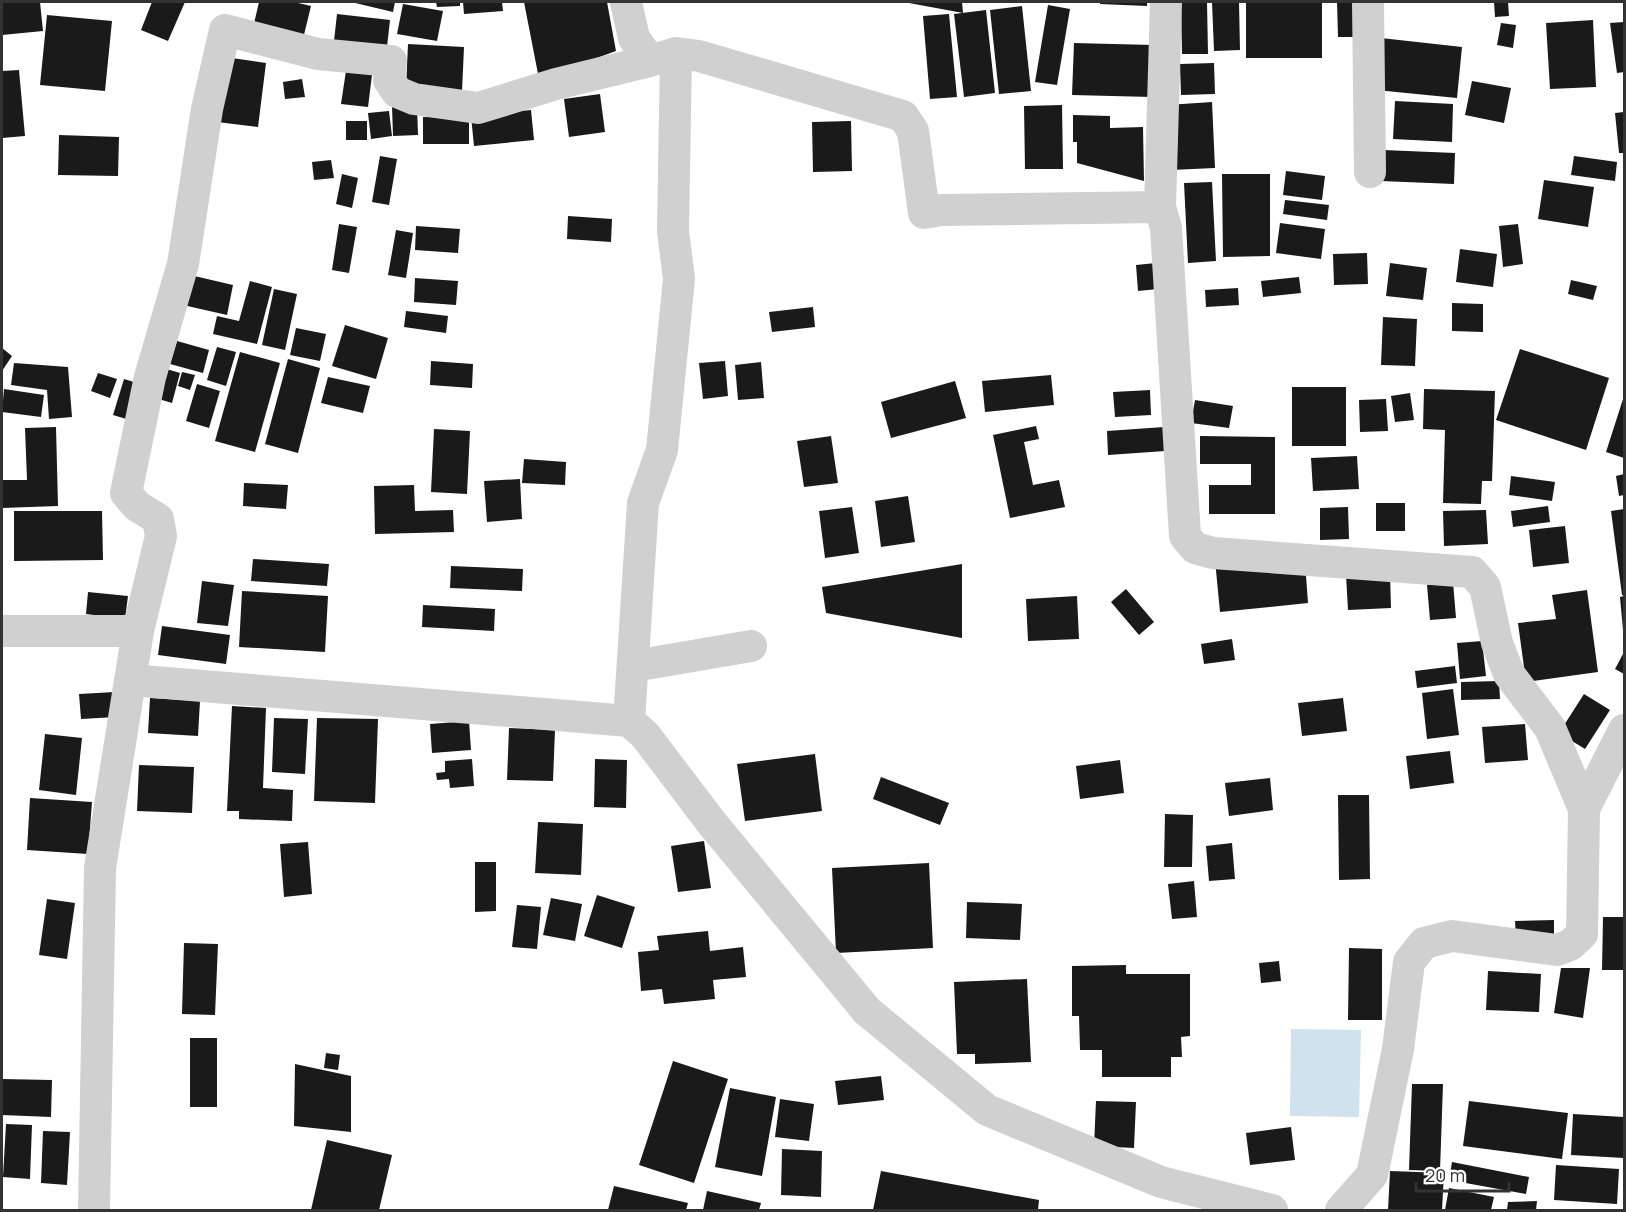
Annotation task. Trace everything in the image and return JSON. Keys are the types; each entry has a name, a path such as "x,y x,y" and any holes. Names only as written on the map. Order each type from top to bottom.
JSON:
{"street":[{"path":"626,2 634,38 663,57"},
{"path":"1166,2 1160,207 1166,228 1185,536 1195,548 1213,553 1472,572 1485,587 1497,643 1509,674 1550,728 1584,809 1582,934 1570,945 1557,950 1452,936 1424,943 1409,962 1398,1049 1372,1175 1341,1210"},
{"path":"1368,2 1370,172"},
{"path":"94,1210 100,868 138,631 160,536 158,519 137,506 126,493 150,377 183,264 207,109 225,30 318,54 391,61 389,80 397,92 414,99 478,108 556,84 663,57 699,56 903,116 913,131 924,213 941,210 1160,207"},
{"path":"629,721 643,503 662,450 679,279 673,231 663,57"},
{"path":"2,631 138,631"},
{"path":"634,666 751,646"},
{"path":"130,680 629,721 645,735 711,822 867,1011 987,1110 1161,1182 1272,1210"},
{"path":"1584,809 1624,729"}],"water":[{"path":"1291,1029 1361,1030 1359,1117 1290,1116"}],"building":[{"path":"2,2 40,2 43,31 2,35"},
{"path":"152,2 185,2 168,41 141,30"},
{"path":"259,2 294,2 311,6 302,43 252,32"},
{"path":"351,2 395,2 393,12"},
{"path":"436,2 460,2 460,6 437,7"},
{"path":"463,2 502,2 503,11 464,14"},
{"path":"524,2 607,2 616,51 539,79"},
{"path":"962,2 963,13 909,3"},
{"path":"1100,2 1147,2 1147,6 1100,4"},
{"path":"1181,2 1207,2 1208,54 1182,54"},
{"path":"1212,2 1239,2 1240,50 1214,51"},
{"path":"1246,2 1322,2 1322,58 1246,58"},
{"path":"1337,2 1360,2 1361,37 1338,37"},
{"path":"1494,2 1508,2 1509,16 1495,17"},
{"path":"403,4 443,11 437,41 397,34"},
{"path":"1048,5 1070,9 1057,85 1035,82"},
{"path":"1022,6 1031,91 999,94 990,10"},
{"path":"986,10 995,93 964,97 954,14"},
{"path":"337,14 390,20 387,47 334,41"},
{"path":"949,14 957,97 930,99 923,16"},
{"path":"47,15 112,21 105,91 40,85"},
{"path":"1593,20 1596,87 1550,89 1546,23"},
{"path":"1624,22 1624,72 1617,73 1610,23"},
{"path":"1501,23 1516,25 1513,48 1497,45"},
{"path":"1381,38 1462,47 1457,98 1376,90"},
{"path":"1074,43 1153,45 1152,97 1072,95"},
{"path":"408,44 464,47 462,92 406,89"},
{"path":"225,57 266,63 258,127 217,122"},
{"path":"1214,63 1215,94 1181,95 1180,64"},
{"path":"347,64 373,67 368,107 341,104"},
{"path":"19,70 25,136 2,138 2,71"},
{"path":"302,79 305,97 285,99 283,82"},
{"path":"1472,81 1511,88 1504,123 1465,115"},
{"path":"600,94 605,132 569,137 564,99"},
{"path":"1395,101 1453,104 1452,142 1393,139"},
{"path":"1212,102 1215,168 1171,170 1167,105"},
{"path":"417,104 418,135 393,136 392,106"},
{"path":"1062,105 1063,169 1025,169 1024,106"},
{"path":"531,110 534,140 474,146 471,116"},
{"path":"389,111 392,136 371,139 368,113"},
{"path":"1624,112 1624,153 1619,153 1615,113"},
{"path":"1073,115 1110,116 1110,128 1143,127 1144,181 1077,163 1077,142 1073,142"},
{"path":"423,117 469,118 469,144 423,144"},
{"path":"346,121 367,121 367,140 346,140"},
{"path":"851,121 852,171 813,172 812,122"},
{"path":"59,135 119,137 118,176 58,175"},
{"path":"1383,150 1455,153 1454,184 1381,181"},
{"path":"380,156 397,159 389,205 372,202"},
{"path":"1574,156 1617,162 1615,181 1571,175"},
{"path":"331,160 334,178 314,180 312,162"},
{"path":"1286,171 1325,176 1322,200 1283,195"},
{"path":"342,174 358,178 352,208 336,204"},
{"path":"1222,174 1270,174 1270,256 1223,257"},
{"path":"1544,180 1594,187 1588,227 1538,219"},
{"path":"1212,182 1216,261 1188,263 1184,183"},
{"path":"1285,200 1329,205 1327,220 1283,214"},
{"path":"568,216 612,219 611,242 567,239"},
{"path":"1280,223 1325,229 1321,259 1276,253"},
{"path":"339,224 357,227 349,273 332,270"},
{"path":"1518,224 1523,264 1503,267 1499,226"},
{"path":"416,226 460,229 458,253 415,250"},
{"path":"396,230 413,233 406,278 388,275"},
{"path":"1460,249 1497,254 1493,287 1456,282"},
{"path":"1367,253 1368,284 1334,285 1333,254"},
{"path":"1156,263 1158,289 1138,291 1136,265"},
{"path":"1390,263 1427,268 1423,300 1386,296"},
{"path":"190,275 233,285 227,315 183,305"},
{"path":"1299,277 1301,293 1263,297 1261,281"},
{"path":"415,278 458,281 456,305 414,302"},
{"path":"1571,280 1597,286 1593,300 1568,294"},
{"path":"250,281 272,287 257,344 213,334 217,316 239,321"},
{"path":"1238,288 1239,305 1206,307 1205,290"},
{"path":"274,289 297,294 285,350 262,345"},
{"path":"1452,303 1483,304 1483,332 1452,331"},
{"path":"813,307 815,327 772,332 769,312"},
{"path":"406,311 448,316 446,333 404,327"},
{"path":"1383,317 1417,319 1415,366 1381,365"},
{"path":"345,325 388,338 376,379 332,366"},
{"path":"296,328 326,334 320,361 290,355"},
{"path":"177,341 209,350 203,373 170,364"},
{"path":"217,347 236,352 226,386 207,380"},
{"path":"2,348 12,356 2,371"},
{"path":"1520,349 1609,378 1586,450 1496,420"},
{"path":"240,352 280,363 255,452 215,441"},
{"path":"288,359 320,368 298,453 265,444"},
{"path":"431,361 473,364 472,388 430,385"},
{"path":"725,361 728,396 703,399 699,363"},
{"path":"761,362 764,398 738,400 735,365"},
{"path":"14,363 68,367 72,417 49,419 47,390 11,385"},
{"path":"160,367 180,373 172,403 152,397"},
{"path":"182,372 195,375 190,390 178,386"},
{"path":"98,373 117,379 110,398 91,391"},
{"path":"1051,375 1054,405 985,412 982,381"},
{"path":"328,377 370,386 363,413 321,403"},
{"path":"124,379 144,385 133,421 113,415"},
{"path":"955,381 966,418 891,438 881,402"},
{"path":"197,384 220,391 209,428 186,421"},
{"path":"1292,387 1346,387 1346,446 1292,446"},
{"path":"4,389 44,395 41,417 2,412"},
{"path":"1424,389 1495,391 1492,481 1482,481 1481,504 1443,503 1445,430 1423,429"},
{"path":"1150,390 1151,415 1115,417 1113,392"},
{"path":"1410,393 1414,420 1395,422 1391,396"},
{"path":"1624,396 1624,458 1606,452"},
{"path":"1386,399 1388,431 1360,432 1359,400"},
{"path":"1195,400 1233,406 1229,428 1191,423"},
{"path":"1036,426 1039,439 1024,442 1033,485 1059,480 1065,507 1010,518 993,435"},
{"path":"56,427 58,506 2,508 2,480 27,480 25,428"},
{"path":"1164,427 1165,451 1108,455 1107,431"},
{"path":"434,429 470,431 467,494 431,492"},
{"path":"831,436 838,483 804,487 797,441"},
{"path":"1200,436 1275,437 1275,514 1209,514 1209,485 1251,485 1251,464 1200,464"},
{"path":"1357,456 1359,489 1313,491 1311,458"},
{"path":"524,459 566,462 565,485 522,483"},
{"path":"1624,474 1624,495 1619,496 1616,476"},
{"path":"1511,476 1555,482 1552,501 1509,495"},
{"path":"520,479 522,519 487,522 484,481"},
{"path":"244,483 288,485 286,509 243,506"},
{"path":"414,485 415,511 453,510 454,532 375,534 374,486"},
{"path":"908,496 915,542 881,547 875,501"},
{"path":"1376,503 1405,503 1405,531 1376,531"},
{"path":"1548,506 1550,522 1513,527 1511,511"},
{"path":"852,507 859,553 825,558 819,511"},
{"path":"1348,507 1349,539 1320,540 1320,508"},
{"path":"1624,509 1624,595 1622,595 1611,511"},
{"path":"1486,510 1488,544 1444,546 1443,511"},
{"path":"14,511 102,511 103,560 14,561"},
{"path":"1565,526 1569,563 1533,567 1529,530"},
{"path":"253,559 329,564 327,586 251,581"},
{"path":"1215,560 1305,562 1308,603 1220,612"},
{"path":"962,564 962,638 826,613 822,587"},
{"path":"451,566 523,569 522,591 450,588"},
{"path":"1390,574 1391,608 1348,610 1346,575"},
{"path":"202,581 234,585 228,626 197,623"},
{"path":"1453,582 1456,618 1430,620 1427,585"},
{"path":"1126,589 1154,622 1139,635 1111,602"},
{"path":"1587,590 1598,672 1526,682 1518,623 1556,619 1552,595"},
{"path":"242,591 328,596 325,652 239,647"},
{"path":"88,592 128,596 125,619 86,614"},
{"path":"1077,596 1079,639 1028,641 1026,599"},
{"path":"1624,596 1624,630 1623,630 1620,597"},
{"path":"423,605 495,609 494,631 422,627"},
{"path":"162,626 230,635 226,664 158,655"},
{"path":"1232,639 1235,660 1204,664 1201,644"},
{"path":"1482,641 1486,676 1460,679 1457,643"},
{"path":"1624,652 1624,674 1615,669"},
{"path":"1455,666 1457,683 1417,688 1415,671"},
{"path":"1499,681 1500,699 1461,700 1461,682"},
{"path":"1453,689 1459,735 1427,739 1422,693"},
{"path":"115,692 116,717 81,719 79,694"},
{"path":"1584,694 1610,710 1585,749 1559,733"},
{"path":"150,698 200,701 198,736 148,733"},
{"path":"1343,698 1347,731 1302,736 1298,703"},
{"path":"232,706 266,708 263,788 293,790 292,821 239,819 239,811 227,811"},
{"path":"274,718 308,719 305,774 272,772"},
{"path":"317,718 378,719 375,803 314,801"},
{"path":"469,721 471,750 432,753 430,724"},
{"path":"1525,724 1528,760 1485,763 1482,727"},
{"path":"509,728 555,730 553,781 507,780"},
{"path":"45,734 82,738 76,795 39,790"},
{"path":"1450,751 1454,783 1410,789 1406,756"},
{"path":"815,754 822,811 745,821 737,764"},
{"path":"472,759 474,786 450,788 449,779 437,780 436,773 445,772 445,761"},
{"path":"595,759 627,760 626,808 594,807"},
{"path":"1120,760 1124,793 1080,799 1076,766"},
{"path":"139,765 194,767 192,813 137,811"},
{"path":"881,777 949,803 940,825 873,799"},
{"path":"1270,778 1273,810 1229,816 1225,783"},
{"path":"1338,795 1369,795 1370,879 1339,880"},
{"path":"30,798 92,802 88,854 27,850"},
{"path":"1165,814 1193,815 1192,867 1164,867"},
{"path":"538,822 583,824 581,875 535,873"},
{"path":"704,841 711,888 678,892 671,846"},
{"path":"308,842 312,894 284,897 280,844"},
{"path":"1232,843 1235,879 1209,881 1206,846"},
{"path":"475,862 496,862 496,911 475,912"},
{"path":"929,863 933,948 836,953 832,868"},
{"path":"1194,881 1197,917 1172,919 1168,884"},
{"path":"597,895 635,907 622,948 584,936"},
{"path":"551,898 582,904 575,941 543,935"},
{"path":"47,899 75,903 67,959 39,955"},
{"path":"967,902 1022,904 1020,940 966,938"},
{"path":"517,905 541,907 537,949 512,947"},
{"path":"1603,917 1624,917 1624,970 1602,970"},
{"path":"1554,920 1554,938 1516,939 1515,921"},
{"path":"708,931 710,951 743,947 746,977 713,980 715,999 664,1004 662,989 641,991 638,952 659,950 657,936"},
{"path":"184,943 218,944 215,1015 182,1014"},
{"path":"1349,948 1382,949 1382,1020 1348,1020"},
{"path":"1279,961 1281,981 1261,983 1259,963"},
{"path":"1126,965 1126,974 1190,974 1190,1036 1181,1037 1182,1057 1171,1057 1171,1077 1102,1077 1102,1050 1080,1050 1079,1016 1072,1016 1072,966"},
{"path":"1561,968 1590,968 1583,1018 1554,1013"},
{"path":"1488,971 1541,974 1539,1012 1486,1010"},
{"path":"1027,979 1031,1062 975,1064 975,1054 957,1054 954,982"},
{"path":"190,1038 217,1038 217,1107 190,1107"},
{"path":"326,1053 340,1055 338,1070 324,1068"},
{"path":"673,1061 728,1079 694,1183 639,1165"},
{"path":"295,1064 351,1076 351,1132 294,1126"},
{"path":"881,1076 884,1100 838,1105 835,1081"},
{"path":"2,1079 52,1080 51,1117 2,1115"},
{"path":"1412,1084 1443,1084 1440,1171 1409,1170"},
{"path":"730,1088 776,1097 762,1176 715,1167"},
{"path":"780,1099 814,1104 809,1141 775,1137"},
{"path":"1096,1101 1136,1102 1134,1148 1094,1146"},
{"path":"1469,1101 1568,1113 1562,1159 1463,1146"},
{"path":"1573,1114 1624,1117 1624,1158 1571,1155"},
{"path":"6,1124 32,1125 30,1179 3,1177"},
{"path":"1291,1127 1295,1160 1250,1165 1246,1133"},
{"path":"43,1131 70,1132 67,1185 41,1183"},
{"path":"327,1140 392,1155 379,1210 311,1210"},
{"path":"782,1149 822,1151 821,1197 781,1195"},
{"path":"1452,1162 1529,1177 1526,1194 1449,1180"},
{"path":"1556,1165 1619,1169 1617,1204 1554,1200"},
{"path":"881,1171 1039,1200 1038,1210 873,1210"},
{"path":"1390,1171 1444,1173 1442,1210 1388,1210"},
{"path":"614,1186 688,1203 686,1210 608,1210"},
{"path":"1449,1188 1494,1197 1491,1210 1445,1210"},
{"path":"707,1191 761,1203 759,1210 703,1210"},
{"path":"1537,1201 1536,1210 1507,1210 1508,1202"}]}
